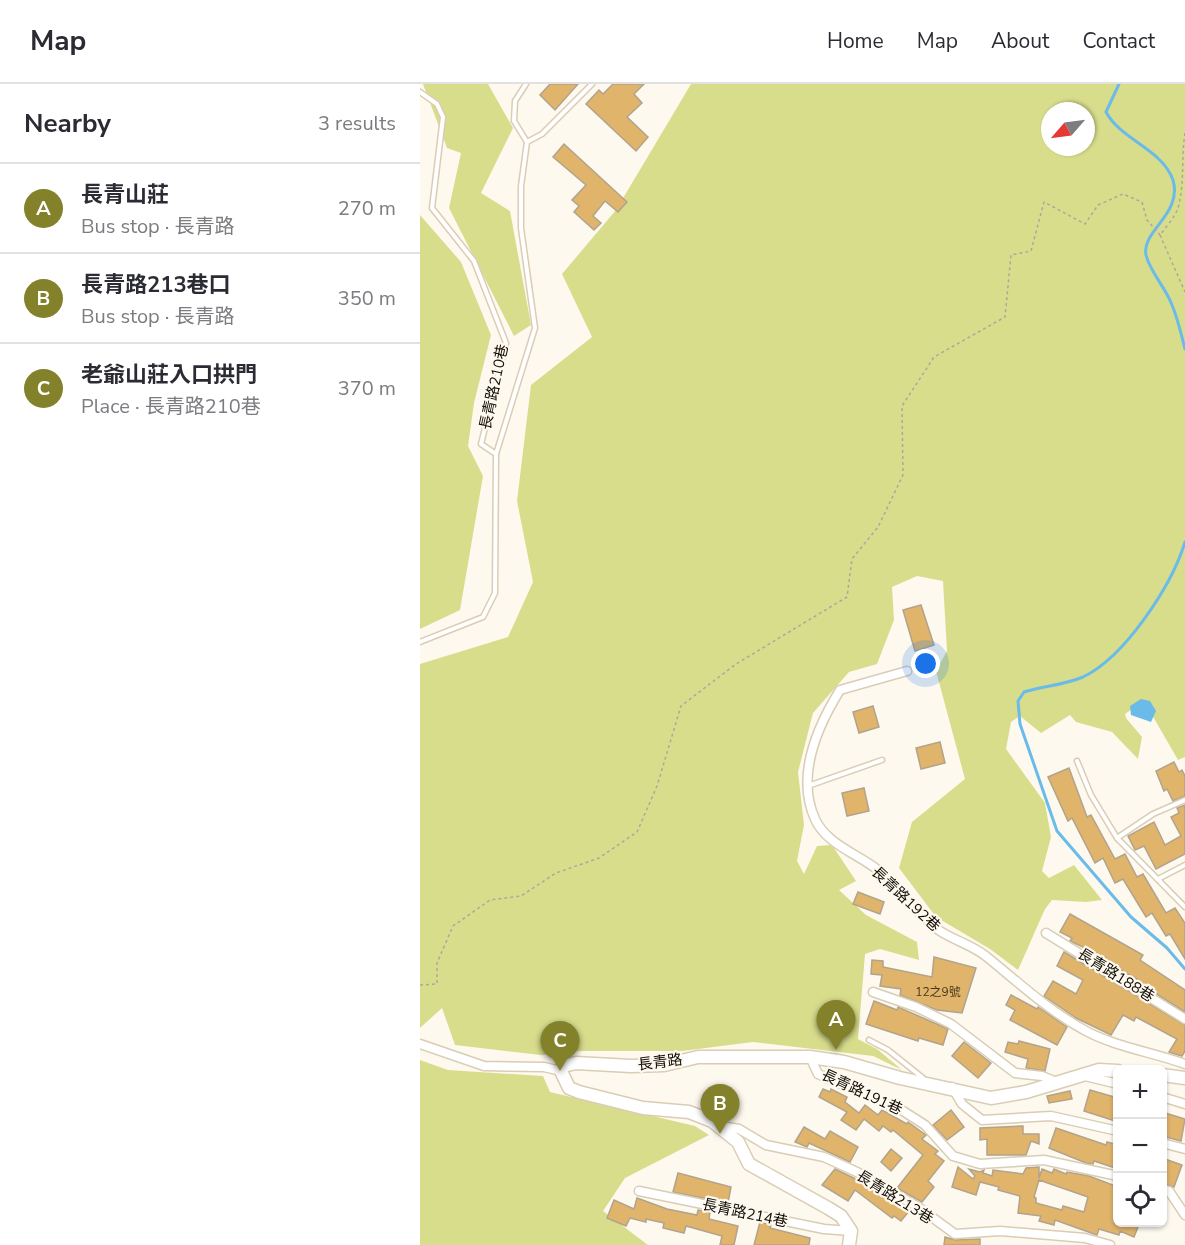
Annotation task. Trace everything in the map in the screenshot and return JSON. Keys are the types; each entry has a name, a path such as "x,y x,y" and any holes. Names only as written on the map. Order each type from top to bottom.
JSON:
{"street":[{"name":"長青路192巷","path":"907,671 840,690 815,742 807,786 808,799 816,822 832,840 879,871 941,932 967,943 1021,988 1084,1030 1109,1042 1185,1064"},
{"name":"長青路188巷","path":"1046,933 1185,1019"},
{"path":"873,992 916,1007 951,1024 1015,1073 1042,1076 1059,1083"},
{"path":"420,1044 484,1066 544,1066 561,1071 569,1088 579,1092 643,1108 689,1112 721,1126 738,1142 749,1164 841,1216 851,1231 849,1245"},
{"name":"長青路","path":"561,1071 563,1066 576,1063 631,1066 664,1065 698,1057 810,1057 854,1064 927,1083 999,1098 1086,1076 1099,1070 1113,1071"},
{"name":"長青路191巷","path":"810,1057 818,1074 903,1111 925,1125 953,1156 980,1164 1044,1160 1113,1175"},
{"path":"1086,1076 1113,1083"},
{"path":"1167,1076 1185,1078"},
{"path":"952,1087 962,1104 982,1120 1051,1116 1113,1130"},
{"path":"1167,1099 1185,1104"},
{"name":"長青路213巷","path":"721,1126 739,1129 766,1145 824,1157 859,1173 918,1207 955,1234 1011,1232 1085,1238 1110,1245"},
{"path":"1167,1144 1185,1149"},
{"path":"1167,1190 1185,1215"},
{"name":"長青路214巷","path":"639,1191 824,1229 851,1231"}],"lane":[{"path":"526,84 515,101 514,121 527,142 542,134 592,84"},
{"name":"長青路210巷","path":"420,92 438,105 443,117 432,208 474,261 506,343 482,444 496,454"},
{"name":"長青路210巷","path":"420,642 483,617 495,593 496,454 535,328 522,228 521,186 527,142"},
{"path":"807,786 882,760"},
{"path":"1077,761 1091,795 1117,838 1185,907"},
{"path":"1117,838 1153,814 1185,800"},
{"path":"1158,879 1185,865"},
{"path":"869,1040 888,1050 927,1083"}],"path":[{"path":"1160,235 1178,209 1184,176 1182,150 1185,133"},
{"path":"420,985 437,984 437,963 453,926 490,900 521,896 556,873 599,858 638,832 657,786 681,706 736,664 847,597 852,560 878,527 903,475 902,406 934,357 1005,317 1011,255 1031,251 1044,202 1085,224 1098,205 1124,194 1142,202 1147,220 1160,235 1185,292"}],"green space":[{"path":"423,84 488,84 513,128 481,193 510,211 531,325 514,336 449,208 461,153 447,148"},
{"path":"691,84 1185,84 1185,757 1178,760 1144,701 1125,714 1142,737 1138,759 1112,732 1076,722 1070,715 1041,733 1020,716 1011,722 1006,749 1045,803 1051,837 1042,871 1049,878 1074,865 1102,900 1086,902 1052,900 1045,909 1018,970 990,949 936,917 899,868 912,822 965,779 936,671 947,651 943,581 917,576 892,587 894,620 877,664 849,672 813,713 798,772 804,825 797,861 804,874 817,846 832,845 856,881 839,890 866,915 917,942 919,960 880,949 865,954 858,1039 877,1049 902,1070 873,1056 753,1042 682,1051 580,1051 541,1055 455,1045 442,1008 420,1028 420,664 508,637 533,582 517,501 531,385 592,337 562,274 616,210"},
{"path":"420,215 461,262 491,335 474,403 468,446 483,476 460,610 420,629"},
{"path":"420,1060 448,1070 543,1076 550,1092 695,1126 709,1135 625,1178 603,1211 648,1245 420,1245"}],"water":[{"path":"1141,699 1150,701 1156,711 1151,722 1131,715 1130,706"}],"building":[{"path":"550,84 578,84 555,110 540,95"},
{"path":"613,84 644,84 634,94 642,103 627,117 648,137 636,151 586,104 599,90 603,94"},
{"path":"564,144 627,202 618,212 605,201 593,216 601,223 594,230 574,212 579,206 572,200 586,185 553,157"},
{"path":"921,605 934,645 915,651 903,610"},
{"path":"873,706 879,727 859,733 853,712"},
{"path":"940,742 945,763 921,769 916,748"},
{"path":"1174,762 1179,772 1182,770 1185,776 1185,796 1173,801 1167,789 1164,791 1156,771"},
{"path":"1069,768 1087,817 1091,815 1115,859 1125,854 1137,877 1143,874 1166,913 1175,908 1185,923 1185,959 1170,934 1166,936 1152,913 1146,917 1123,879 1115,883 1103,858 1095,863 1072,818 1068,821 1048,777"},
{"path":"864,788 869,811 847,816 842,793"},
{"path":"1185,805 1185,854 1156,869 1144,846 1135,850 1128,836 1154,822 1165,845 1181,836 1171,817 1179,813 1177,808"},
{"path":"858,892 884,902 880,914 853,904"},
{"path":"1070,914 1143,955 1140,960 1185,990 1185,1012 1136,981 1137,979 1104,961 1106,958 1070,941 1072,938 1060,932"},
{"path":"1064,952 1185,1025 1185,1051 1182,1056 1169,1052 1177,1039 1136,1017 1134,1021 1123,1015 1111,1035 1076,1018 1044,996 1053,981 1076,994 1083,980 1057,966"},
{"path":"934,957 976,968 962,1013 937,1010 900,995 901,989 880,986 882,975 871,974 872,960 883,961 883,967 932,977"},
{"path":"1011,995 1037,1009 1038,1007 1067,1027 1057,1045 1010,1020 1015,1010 1006,1005"},
{"path":"874,1001 897,1010 898,1007 948,1029 943,1045 919,1038 918,1041 866,1024"},
{"path":"1019,1041 1050,1049 1045,1071 1026,1068 1028,1059 1005,1052 1008,1042 1018,1044"},
{"path":"964,1042 991,1063 978,1078 952,1056"},
{"path":"823,1089 830,1092 831,1089 847,1097 845,1102 859,1113 865,1105 878,1115 882,1110 907,1124 908,1122 926,1135 922,1139 938,1151 935,1154 944,1161 928,1181 934,1187 922,1202 897,1188 923,1155 893,1130 891,1132 883,1126 879,1131 864,1119 856,1130 841,1120 847,1112 819,1097"},
{"path":"1090,1090 1113,1097 1113,1120 1084,1111"},
{"path":"1070,1091 1072,1099 1049,1103 1047,1096"},
{"path":"951,1110 964,1127 947,1140 933,1125"},
{"path":"1167,1114 1185,1119 1181,1141 1167,1137"},
{"path":"1023,1126 1023,1134 1039,1134 1039,1144 1031,1141 1026,1155 987,1155 987,1139 980,1140 980,1128"},
{"path":"804,1127 825,1139 830,1131 858,1147 850,1162 809,1143 807,1147 795,1142"},
{"path":"1056,1128 1106,1145 1107,1142 1113,1144 1113,1167 1094,1161 1093,1164 1086,1163 1049,1148"},
{"path":"891,1149 902,1158 891,1171 881,1162"},
{"path":"1167,1160 1182,1165 1174,1187 1167,1185"},
{"path":"958,1167 973,1179 975,1176 969,1169 980,1172 984,1170 983,1173 992,1176 993,1170 1023,1174 1026,1168 1039,1167 1039,1178 1042,1169 1052,1173 1054,1169 1066,1174 1067,1172 1089,1176 1113,1185 1113,1227 1138,1227 1134,1237 1120,1231 1119,1235 1099,1229 1097,1235 1055,1220 1054,1225 1039,1221 1041,1216 1018,1213 1020,1196 998,1190 999,1187 980,1182 976,1195 952,1187","holes":["1039,1180 1088,1197 1084,1212 1063,1206 1062,1210 1036,1203 1034,1197"]},
{"path":"835,1169 910,1210 901,1221 894,1216 892,1218 855,1190 848,1201 822,1185"},
{"path":"678,1173 731,1187 728,1203 673,1192"},
{"path":"637,1198 667,1209 697,1215 698,1210 710,1212 709,1219 738,1226 734,1245 720,1245 722,1236 686,1226 684,1233 663,1228 664,1223 646,1219 646,1222 630,1218 626,1226 607,1218 614,1200 634,1209"},
{"path":"760,1222 771,1225 770,1228 810,1238 809,1245 754,1245"},
{"path":"945,1237 955,1240 980,1239 980,1245 944,1245"}],"waterway":[{"path":"1119,84 1106,112 1121,130 1160,160 1168,169 1173,180 1175,192 1172,203 1150,238 1146,246 1146,255 1172,305 1185,349"},
{"path":"1185,542 1179,559 1158,598 1145,618 1115,654 1083,677 1024,692 1018,701 1020,724 1057,831 1131,917 1167,948 1185,969"}],"place":[{"name":"長青山莊","path":"836,1050"},
{"name":"老爺山莊入口拱門","path":"560,1071"},
{"name":"長青路213巷口","path":"720,1134"}]}
